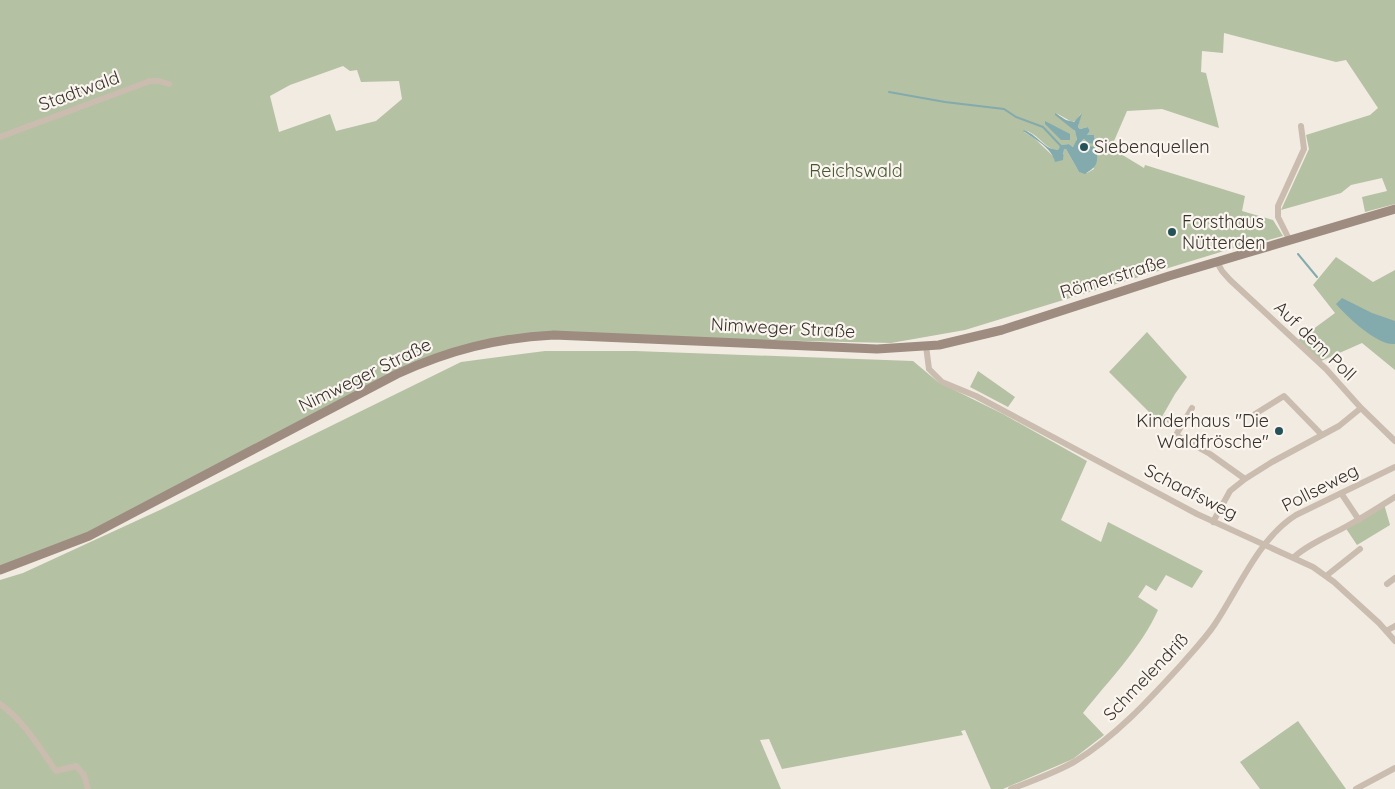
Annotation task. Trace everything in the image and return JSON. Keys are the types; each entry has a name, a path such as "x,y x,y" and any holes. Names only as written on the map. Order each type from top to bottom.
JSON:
{"main road":[{"name":"Römerstraße","path":"926,346 987,334 1395,209"},
{"name":"Nimweger Straße","path":"0,570 89,536 397,374 439,356 477,345 517,338 554,335 877,349 926,346"}],"street":[{"name":"Stadtwald","path":"0,137 150,81 169,84"},
{"path":"1290,241 1278,218 1278,206 1304,149 1301,126"},
{"name":"Auf dem Poll","path":"1218,262 1230,280 1326,370 1361,408 1395,440"},
{"name":"Schaafsweg","path":"926,346 928,368 942,382 984,400 1061,440 1157,494 1293,558 1326,576 1395,641"},
{"path":"1255,414 1284,396 1322,435"},
{"path":"1192,408 1176,435 1210,454 1245,479"},
{"path":"1214,522 1230,492 1245,479 1272,462 1339,426 1361,408"},
{"path":"1166,418 1181,426"},
{"name":"Pollseweg","path":"1266,545 1276,530 1284,523 1395,467"},
{"path":"1341,493 1359,520"},
{"path":"1293,558 1300,552 1359,520 1395,497"},
{"name":"Schmelendriß","path":"1011,789 1072,763 1102,742 1130,717 1174,672 1213,626 1257,555 1266,545"},
{"path":"1326,576 1360,549"},
{"path":"1387,584 1395,578"},
{"path":"1386,631 1395,626"},
{"path":"0,704 11,712 26,729 56,771 76,766 84,775 88,789"},
{"path":"1356,789 1395,768"}],"green space":[{"name":"Reichswald","path":"0,0 1395,0 1395,204 1365,212 1362,197 1387,191 1382,178 1351,185 1341,193 1281,210 1309,149 1306,135 1370,115 1378,108 1346,60 1336,62 1224,33 1223,53 1202,51 1201,72 1206,73 1219,128 1162,109 1127,111 1111,148 1144,168 1145,165 1245,196 1242,211 1273,220 1283,236 1250,245 1247,244 965,330 891,343 554,335 439,356 153,503 22,563 0,569","holes":["343,66 350,71 357,70 361,82 399,81 402,99 376,121 336,131 330,114 279,132 270,96 290,85","1056,113 1072,122 1077,120 1081,113 1078,127 1080,129 1088,127 1090,131 1087,135 1094,135 1096,143 1088,143 1084,139 1081,143 1081,146 1086,147 1094,169 1087,173 1079,172 1066,149 1064,149 1064,154 1054,160 1054,157 1034,138 1024,132 1024,130 1029,132 1054,150 1059,149 1061,145 1069,144 1073,147 1076,142 1076,132"]},
{"path":"1336,257 1373,282 1395,270 1395,370 1362,343 1319,362 1297,341 1335,313 1313,285"},
{"path":"1147,332 1187,377 1159,422 1109,372"},
{"path":"545,351 635,351 913,361 938,382 1003,414 1087,461 1061,520 1101,542 1108,522 1203,571 1192,588 1166,575 1156,591 1146,585 1138,597 1158,610 1134,651 1083,713 1104,735 1073,759 1003,789 991,789 965,730 961,731 963,735 782,769 769,739 760,740 781,789 0,789 0,580 23,573 162,509 461,362"},
{"path":"978,371 1015,397 1008,407 970,387"},
{"path":"1384,504 1390,525 1357,545 1345,527"},
{"path":"1298,721 1346,789 1260,789 1240,762"}],"water":[{"path":"1055,113 1066,120 1074,122 1082,113 1078,127 1080,129 1088,127 1090,131 1087,135 1094,135 1096,144 1088,143 1084,139 1080,145 1082,147 1097,147 1095,166 1085,174 1079,172 1066,149 1064,149 1063,160 1055,162 1047,148 1023,131 1029,132 1050,148 1059,149 1060,145 1069,144 1073,147 1077,139 1075,131"},
{"path":"1045,121 1070,134 1070,140 1061,140 1045,124"},
{"path":"1342,298 1372,313 1395,321 1395,344 1372,336 1355,323 1336,304"}],"waterway":[{"path":"889,92 945,102 1004,109 1016,117 1043,127 1060,145"},
{"path":"1298,254 1317,277"}],"place":[{"name":"Siebenquellen","path":"1084,147"},
{"name":"Forsthaus Nütterden","path":"1172,232"},
{"name":"Kinderhaus \"Die Waldfrösche\"","path":"1279,431"}]}
